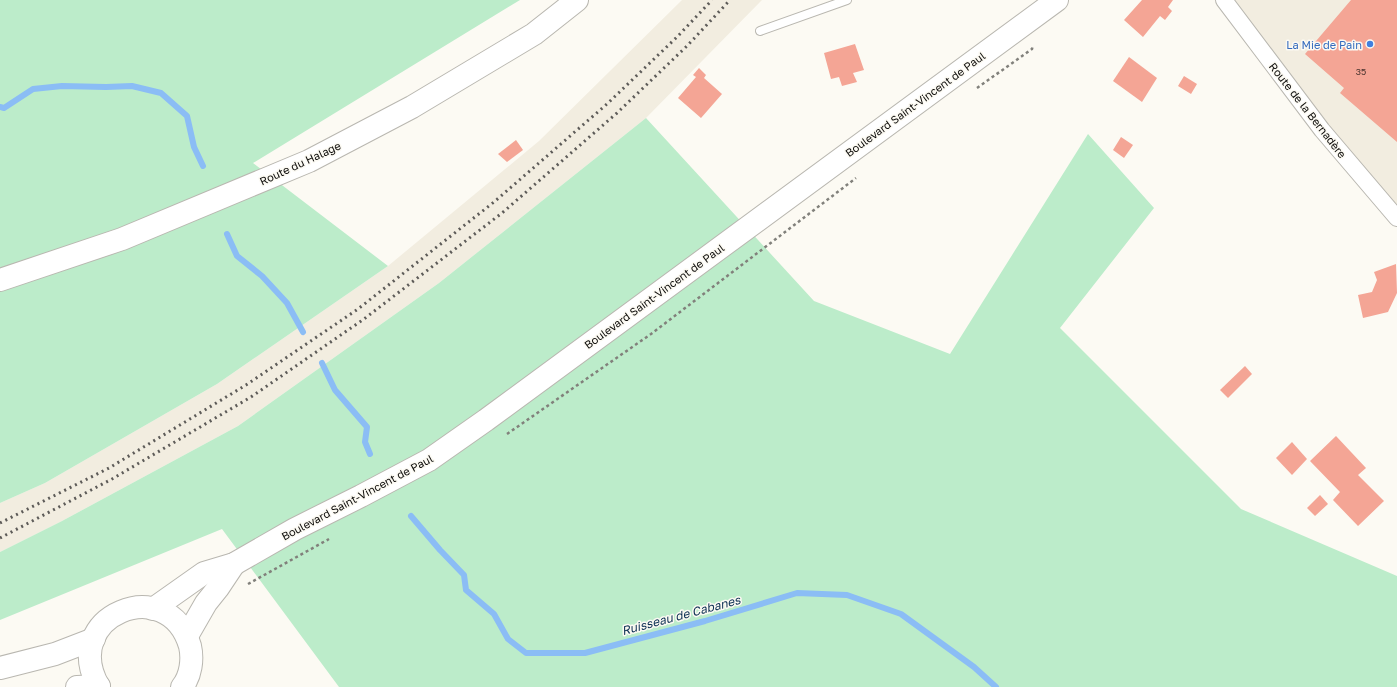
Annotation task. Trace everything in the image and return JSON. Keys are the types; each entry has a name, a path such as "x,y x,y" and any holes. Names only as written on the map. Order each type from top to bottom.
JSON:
{"main road":[{"name":"Route du Halage","path":"0,280 122,239 309,161 412,107 534,34 577,0"},
{"name":"Boulevard Saint-Vincent de Paul","path":"153,608 204,573 234,564 295,529 429,460 486,420 1057,0"},
{"name":"Boulevard Saint-Vincent de Paul","path":"187,636 206,603 234,564"},
{"path":"77,687 99,687 92,671 90,655 94,639 99,628 107,619 118,613 135,608 153,608 167,614 179,624 187,636 192,653 190,670 182,687"},
{"path":"0,668 55,654 94,639"}],"street":[{"name":"Route de la Bernadère","path":"1224,0 1322,130 1397,218"}],"lane":[{"path":"760,31 847,0"}],"shaded area":[{"path":"682,0 762,0 646,118 439,283 238,426 62,521 0,552 0,503 45,483 217,384 388,266 539,141"},
{"path":"1224,0 1397,0 1397,218"}],"green space":[{"path":"0,0 520,0 253,163 388,266 217,384 45,483 0,503"},
{"path":"646,118 814,301 950,354 1088,134 1154,208 1060,328 1241,509 1397,576 1397,687 339,687 222,529 0,620 0,552 62,521 238,426 439,283"}],"building":[{"path":"1142,0 1173,0 1168,7 1172,11 1165,20 1160,16 1143,37 1124,20"},
{"path":"1351,0 1397,0 1397,142 1340,93 1344,88 1305,54"},
{"path":"855,44 864,70 853,73 857,82 842,86 839,77 831,79 824,53"},
{"path":"1129,57 1157,78 1142,102 1113,81"},
{"path":"699,68 706,75 704,78 722,94 701,118 678,98 696,77 693,75"},
{"path":"1184,76 1197,84 1191,94 1178,86"},
{"path":"1121,137 1133,145 1124,158 1113,150"},
{"path":"516,140 523,150 507,162 498,154"},
{"path":"1396,264 1397,293 1388,312 1363,318 1358,295 1372,292 1377,280 1374,272"},
{"path":"1245,366 1252,374 1228,398 1220,390"},
{"path":"1336,436 1366,468 1358,475 1384,501 1358,526 1333,500 1340,492 1310,461"},
{"path":"1292,442 1307,459 1292,475 1276,458"},
{"path":"1320,495 1328,504 1315,516 1307,508"}],"waterway":[{"name":"Ruisseau de Cabanes","path":"0,107 4,108 33,89 62,86 132,86 161,93 187,116 194,147 203,166"},
{"name":"Ruisseau de Cabanes","path":"227,234 237,256 262,276 287,303 303,332"},
{"name":"Ruisseau de Cabanes","path":"322,363 335,390 367,427 365,442 370,454"},
{"name":"Ruisseau de Cabanes","path":"411,516 464,575 466,590 494,614 508,639 526,653 585,653 705,621 797,593 847,595 901,614 974,667 996,687"}],"railway":[{"path":"0,523 109,468 246,385 358,309 494,202 607,104 677,37 712,0"},
{"path":"0,538 112,479 251,397 364,319 502,213 617,113 687,46 730,0"}],"place":[{"name":"La Mie de Pain","path":"1370,44"}]}
